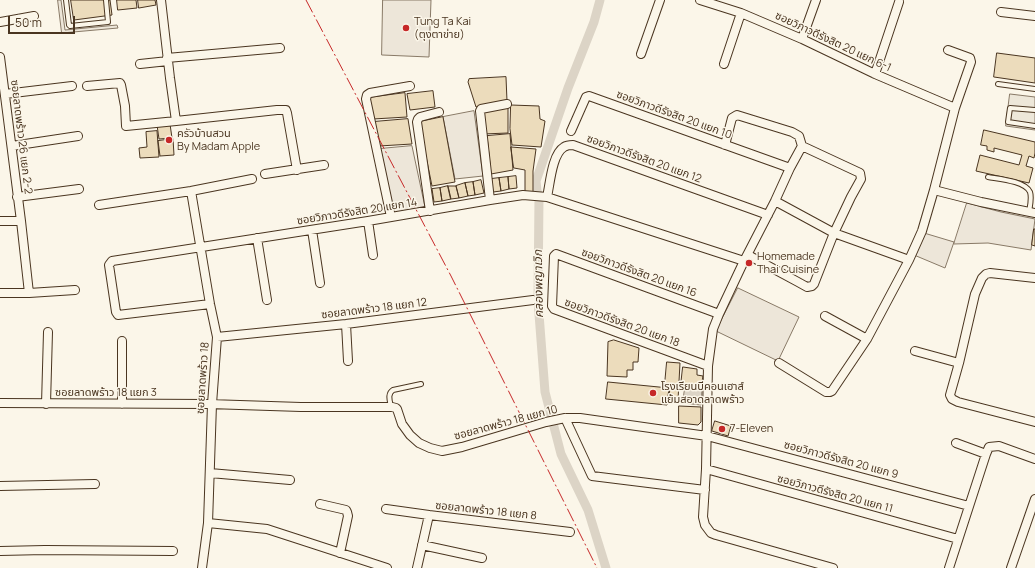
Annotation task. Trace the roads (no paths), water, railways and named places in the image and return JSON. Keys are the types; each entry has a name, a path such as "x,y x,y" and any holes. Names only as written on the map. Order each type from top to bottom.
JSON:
{"street":[{"path":"161,0 176,121"},
{"path":"641,54 660,0"},
{"name":"ซอยวิภาวดีรังสิต 20 แยก 6-1","path":"700,0 741,13 802,39 875,74 955,108"},
{"path":"802,39 816,0"},
{"path":"875,74 899,2"},
{"path":"1001,12 1035,16"},
{"path":"724,64 741,13"},
{"path":"0,22 34,16"},
{"path":"140,64 280,48"},
{"path":"779,363 826,392 830,392 834,389 867,339 909,260 922,231 955,108 971,62 970,58 948,50"},
{"name":"ซอยลาดพร้าว 26 แยก 2-2","path":"0,57 29,293"},
{"path":"87,86 120,83 122,85 126,126 286,110 288,113 297,170"},
{"path":"5,94 72,86"},
{"path":"391,217 366,99 367,95 370,93 410,86"},
{"name":"ซอยวิภาวดีรังสิต 20 แยก 10","path":"571,131 586,97 589,96 790,168"},
{"path":"490,200 480,111 481,109 507,104"},
{"path":"430,211 417,122 420,117 439,112"},
{"path":"725,145 732,118 737,115 792,132 799,136 802,146 790,168 776,201 746,258 713,329 708,366 706,469 703,517 705,526 711,533 716,535 833,568"},
{"path":"12,146 78,136"},
{"name":"ซอยวิภาวดีรังสิต 20 แยก 12","path":"547,197 555,159 565,146 573,145 768,215"},
{"path":"802,146 860,173 861,176 859,183 834,233"},
{"path":"265,174 324,165"},
{"path":"99,205 191,191 252,179"},
{"path":"18,197 79,189"},
{"path":"934,190 981,202 1032,212"},
{"name":"ซอยลาดพร้าว 18","path":"191,191 217,337 212,404 208,523 202,568"},
{"name":"ซอยวิภาวดีรังสิต 20 แยก 14","path":"210,304 118,315 116,312 109,266 112,261 523,195 547,197 746,258 807,287 814,284 834,233"},
{"path":"776,201 834,233 909,260"},
{"path":"0,221 21,221"},
{"path":"368,221 373,255"},
{"path":"312,230 320,283"},
{"path":"257,238 267,300"},
{"name":"ซอยวิภาวดีรังสิต 20 แยก 16","path":"554,259 556,254 719,314"},
{"name":"ซอยวิภาวดีรังสิต 20 แยก 18","path":"554,259 552,306 554,309 708,366"},
{"path":"1035,278 990,273 986,274 982,278 975,294 950,395 952,399 958,402 1035,422"},
{"path":"0,293 76,290"},
{"name":"ซอยลาดพร้าว 18 แยก 12","path":"217,337 346,324 533,300"},
{"path":"825,316 867,339"},
{"path":"346,324 348,361"},
{"path":"46,404 48,332"},
{"path":"122,341 122,404"},
{"path":"915,351 959,363"},
{"name":"ซอยลาดพร้าว 18 แยก 3","path":"0,403 212,404"},
{"path":"212,404 301,407 392,407"},
{"name":"ซอยลาดพร้าว 18 แยก 10","path":"392,407 398,409 402,424 410,436 419,443 442,451 462,447 546,422 565,418 580,418 707,436"},
{"path":"565,418 592,476 705,490"},
{"name":"ซอยวิภาวดีรังสิต 20 แยก 9","path":"707,436 969,506"},
{"path":"956,443 986,454"},
{"path":"948,568 989,447 999,446 1035,459"},
{"name":"ซอยวิภาวดีรังสิต 20 แยก 11","path":"706,469 958,539"},
{"path":"210,473 290,480"},
{"path":"0,486 95,484"},
{"path":"1011,568 1035,499"},
{"path":"320,504 346,510 348,513 340,553"},
{"path":"386,508 429,515"},
{"name":"ซอยลาดพร้าว 18 แยก 8","path":"417,568 429,515 570,532"},
{"path":"208,523 267,530 387,568"},
{"path":"422,545 482,558"},
{"path":"0,552 45,550 173,551"}],"lane":[{"path":"66,0 70,26 108,22 106,0"},
{"path":"998,84 1035,89"},
{"path":"1035,110 1010,108 1008,122 1035,126"},
{"path":"988,177 1018,183 1026,187 1030,192 1032,212"},
{"path":"392,407 389,395 390,392 421,384"}],"waterway":[{"name":"คลองพญาเวิก","path":"600,0 594,22 568,88 536,181 539,197 538,301 545,392 561,454 588,510 606,568"}],"place":[{"name":"Tung Ta Kai (ตุงตาข่าย)","path":"406,28"},
{"name":"ครัวบ้านสวน By Madam Apple","path":"169,140"},
{"name":"Homemade Thai Cuisine","path":"749,263"},
{"name":"โรงเรียนบีคอนเฮาส์ แย้มสอาดลาดพร้าว","path":"653,393"},
{"name":"7-Eleven","path":"722,429"}]}
